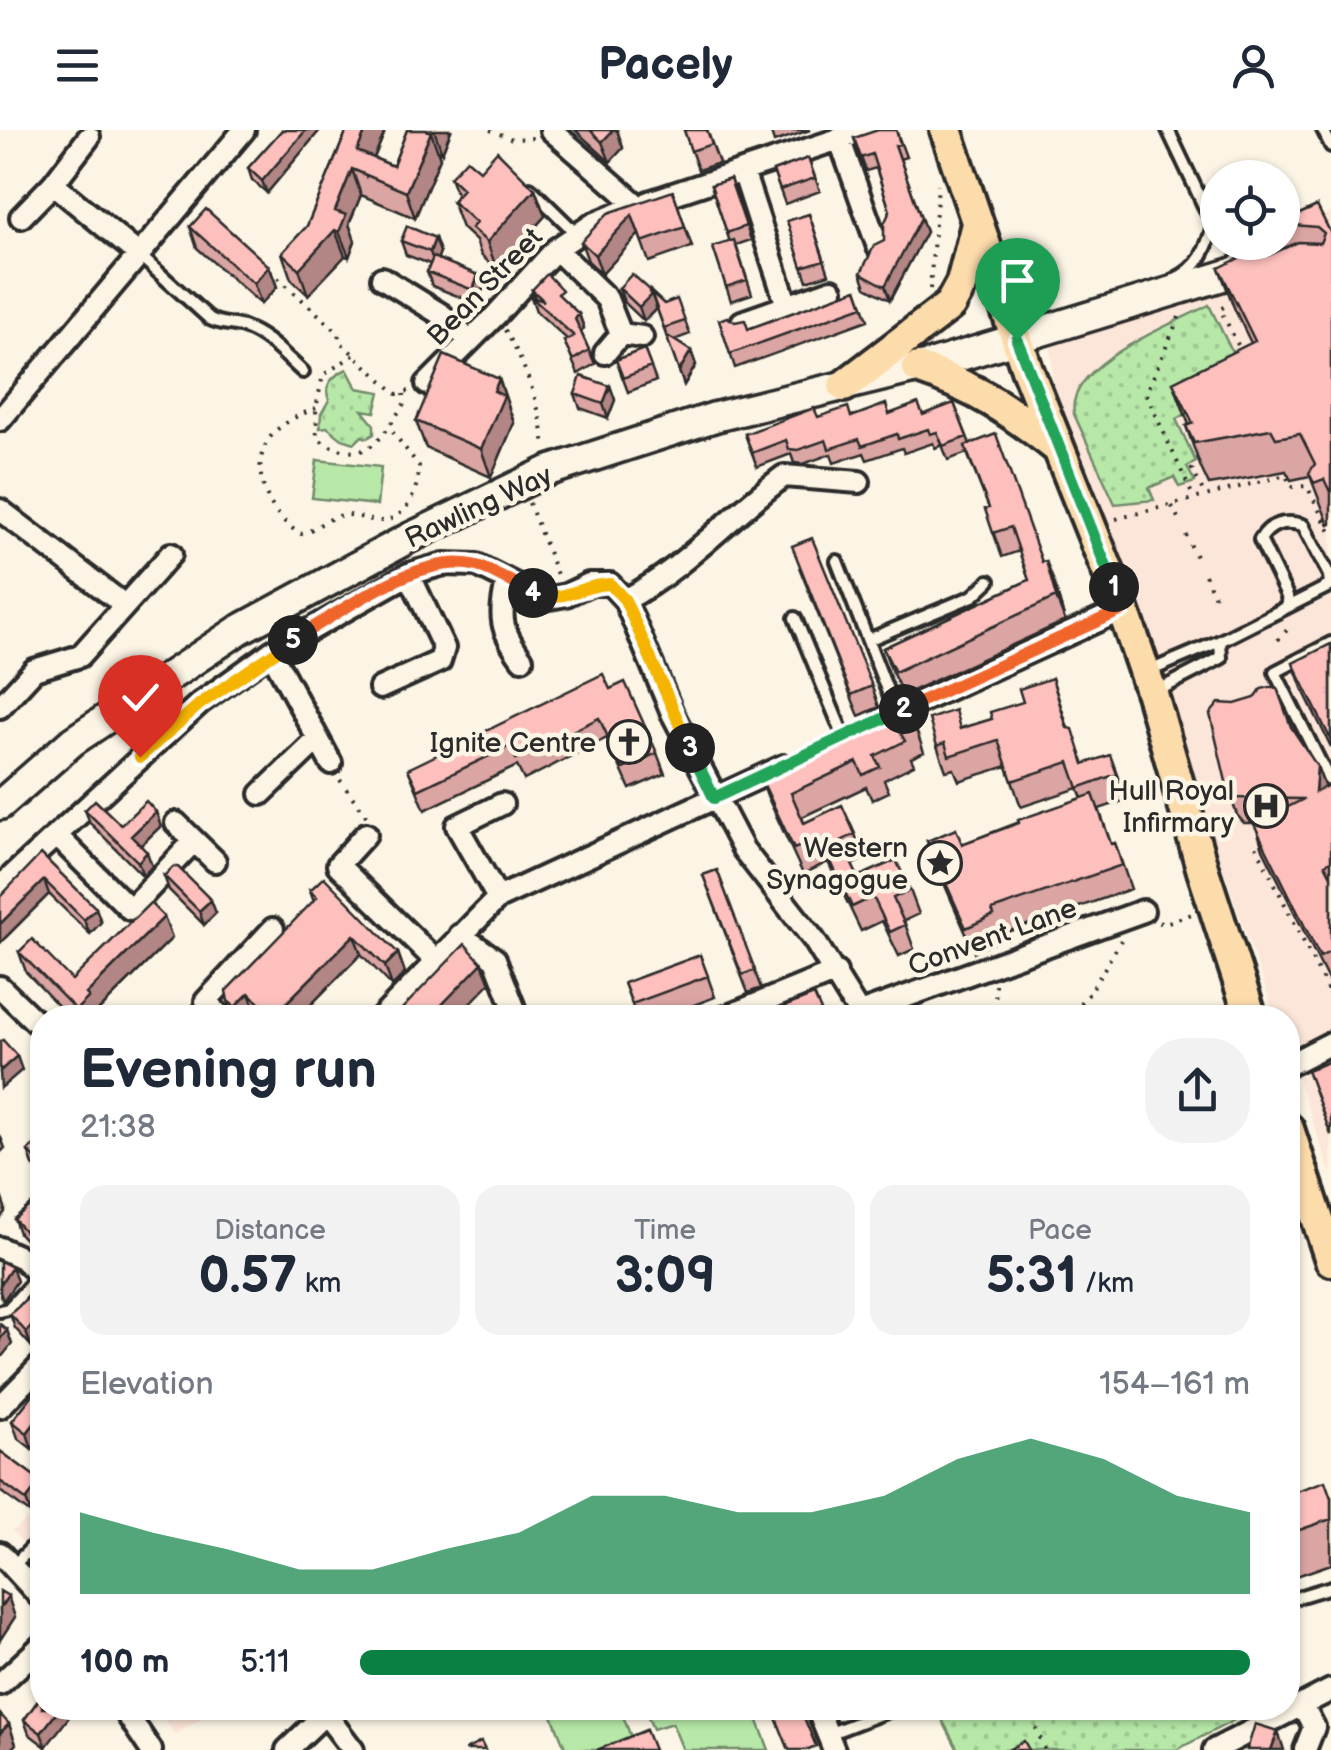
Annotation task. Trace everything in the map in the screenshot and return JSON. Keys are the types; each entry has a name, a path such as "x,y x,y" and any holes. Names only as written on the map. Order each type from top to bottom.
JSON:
{"main road":[{"path":"946,130 1017,340 1148,683 1246,1005"},
{"path":"844,386 950,305 962,283 976,224"},
{"path":"918,368 991,398 1060,450"},
{"path":"1300,1166 1331,1260"}],"street":[{"path":"2,412 244,130"},
{"name":"Bean Street","path":"427,384 556,249 594,224 866,130"},
{"path":"545,133 637,206"},
{"path":"22,217 89,137"},
{"path":"839,138 878,247"},
{"path":"743,170 788,306"},
{"path":"53,184 138,254"},
{"path":"556,249 608,299 632,336 605,353"},
{"name":"Rawling Way","path":"0,805 72,740 207,650 406,539 548,471 715,418 1017,340 1260,260"},
{"path":"382,278 442,314 469,340"},
{"path":"742,322 832,290"},
{"path":"625,600 656,584 784,476 859,482"},
{"path":"0,510 123,604"},
{"path":"0,707 34,670 80,656 171,554"},
{"path":"0,887 200,704 271,652 409,574 444,564 476,566 544,598 566,595 590,584 610,584 625,600 672,713 743,849 836,972 855,1005"},
{"path":"380,688 440,661 444,648 409,574"},
{"path":"508,582 502,606 504,634 522,659"},
{"path":"393,1005 498,898 1122,610"},
{"path":"271,652 331,762"},
{"path":"262,794 317,740"},
{"path":"498,898 457,826 502,804"},
{"path":"176,823 215,862"},
{"path":"366,834 338,865 435,960"},
{"path":"56,835 130,909 194,841"},
{"name":"Convent Lane","path":"888,1005 1143,910"},
{"path":"209,1005 206,1002 274,929"},
{"path":"460,935 495,959 513,1005"},
{"path":"755,1005 836,972"},
{"path":"0,987 30,1016"},
{"path":"1300,1059 1331,1044"},
{"path":"0,1248 30,1266"},
{"path":"0,1407 30,1376"},
{"path":"6,1560 30,1586"},
{"path":"0,1684 30,1656"},
{"path":"1300,1707 1331,1690"},
{"path":"1303,1706 1314,1728 1306,1750"},
{"path":"131,1720 151,1750"},
{"path":"287,1750 318,1720"},
{"path":"334,1720 352,1750"},
{"path":"1214,1750 1262,1720"}],"lane":[{"path":"1165,130 1200,195"},
{"path":"1323,130 1331,146"},
{"path":"514,174 578,234"},
{"path":"138,254 210,320 260,334 304,372"},
{"path":"1101,311 1183,276 1200,260"},
{"path":"1148,683 1330,585 1303,524 1286,520 1266,529 1260,540 1288,596 1288,606"},
{"path":"837,561 896,713"},
{"path":"868,640 973,596 989,581"},
{"path":"795,618 844,738"},
{"path":"1148,683 1221,658 1220,641"},
{"path":"1331,643 1275,672 1331,784"},
{"path":"0,1311 8,1309 30,1287"},
{"path":"6,1560 30,1544"},
{"path":"1300,1597 1331,1588"},
{"path":"831,1742 873,1720"}],"path":[{"path":"490,130 512,139 545,133"},
{"path":"930,290 937,185 961,176"},
{"path":"271,271 339,333 339,341 397,394 427,384"},
{"path":"1242,297 1220,309 1242,354"},
{"path":"1179,318 1146,394 1194,498"},
{"path":"354,355 323,376 316,408 317,437 334,448 358,453 372,448 405,404 404,394"},
{"path":"316,408 290,419 270,438 261,458 270,508 285,526 300,534 346,514 382,521 399,514 410,502 418,486 420,466 388,426"},
{"path":"1203,464 1192,469 1205,495"},
{"path":"1116,519 1286,475 1291,486 1307,486 1331,534"},
{"path":"1172,504 1179,520"},
{"path":"1186,535 1198,561"},
{"path":"1205,575 1215,597"},
{"path":"1278,640 1287,630 1285,626"},
{"path":"331,762 347,792 369,820 366,834"},
{"path":"1269,836 1254,844 1328,989 1331,987"},
{"path":"1143,910 1162,924 1214,907"},
{"path":"1079,1005 1090,994 1124,936"},
{"path":"995,979 996,1005"},
{"path":"1033,1720 1046,1750"}],"shaded area":[{"name":"Hull Royal Infirmary","path":"1331,212 1331,1174 1300,1085 1300,1005 1272,1005 1054,396 1050,331 1238,260 1300,260 1300,228"},
{"path":"30,1517 30,1551 12,1531"},
{"path":"165,1720 199,1720 175,1735"}],"green space":[{"path":"1209,305 1248,384 1176,419 1196,462 1187,467 1195,482 1179,487 1174,477 1149,488 1154,500 1115,504 1074,414 1076,396 1086,379 1103,363"},
{"path":"347,369 357,388 380,392 375,412 362,410 374,425 374,434 362,436 355,443 327,427 320,428 321,414 329,400 329,385"},
{"path":"317,460 381,467 377,505 312,498"},
{"path":"554,1720 625,1720 631,1737 598,1750 566,1750"},
{"path":"649,1720 758,1720 769,1750 683,1750 672,1723 653,1729"},
{"path":"942,1720 1234,1720 1176,1750 958,1750"}],"building":[{"path":"282,130 306,130 262,181 248,168"},
{"path":"347,130 366,130 357,151 393,166 407,130 431,132 406,192 352,169 335,211 346,215 339,232 335,230 299,269 282,253 307,226"},
{"path":"590,130 613,130 602,142"},
{"path":"684,130 707,130 712,144 691,151"},
{"path":"878,130 896,130 900,144 895,145 921,218 885,286 861,273 874,246 884,241 884,224 890,211 872,154 861,158 854,138"},
{"path":"497,151 535,189 487,242 471,228 476,223 452,201 463,189 450,177 467,159 480,170"},
{"path":"808,158 815,178 780,190 773,171"},
{"path":"730,179 746,226 727,233 711,185"},
{"path":"673,191 685,227 642,242 632,215 595,255 581,242 608,213"},
{"path":"1317,206 1331,234 1331,494 1324,479 1314,483 1309,473 1315,464 1300,434 1276,438 1271,429 1194,443 1186,426 1193,423 1173,382 1255,341 1219,268 1235,260 1300,260 1300,242 1320,243 1324,233 1317,227 1300,226 1300,214"},
{"path":"206,209 269,266 254,284 190,227"},
{"path":"809,214 824,260 802,267 787,221"},
{"path":"407,226 435,238 430,252 401,241"},
{"path":"734,240 747,280 726,287 713,247"},
{"path":"433,257 478,275 473,290 427,272"},
{"path":"547,274 562,290 558,294 579,314 575,319 589,350 573,360 564,341 574,336 531,297 544,301 532,290"},
{"path":"632,274 650,290 650,296 639,307 619,288"},
{"path":"857,289 863,306 730,354 719,320 745,320 748,329"},
{"path":"651,292 664,304 677,299 685,321 664,328"},
{"path":"666,335 691,351 679,371"},
{"path":"644,349 651,367 623,378 616,360"},
{"path":"444,355 499,379 494,391 504,396 481,449 416,421"},
{"path":"581,376 610,386 603,404 575,394"},
{"path":"918,403 923,415 954,403 967,437 943,446 937,432 930,434 928,429 862,446 859,439 829,449 826,440 798,450 789,449 786,440 752,453 745,434 814,408 818,417 848,407 851,417 886,404 889,414"},
{"path":"996,434 1042,562 1046,561 1056,597 895,672 883,648 1029,580 1011,527 993,533 985,509 989,508 965,446"},
{"path":"812,538 872,686 851,695 792,546"},
{"path":"1331,644 1331,740 1293,663"},
{"path":"603,674 610,689 625,682 657,753 623,769 599,718 516,759 510,746 418,790 408,769"},
{"path":"1052,678 1067,728 1073,729 1084,764 1110,755 1117,774 1078,788 1069,762 1012,781 998,740 949,756 945,743 937,746 929,719 955,710 960,729 992,719 990,712 1023,702 1019,689"},
{"path":"1277,688 1291,727 1317,766 1315,792 1331,784 1331,861 1325,864 1331,876 1331,951 1320,957 1254,824 1304,799 1235,798 1228,790 1210,714 1219,703 1235,704 1255,698 1261,689"},
{"path":"903,701 915,727 901,734 905,741 875,756 880,767 863,775 857,762 791,793 804,823 842,805 855,834 841,841 858,877 896,860 910,890 893,898 905,925 890,932 873,897 852,907 820,838 794,849 759,774"},
{"path":"1093,794 1122,865 992,910 994,915 966,928 927,841 956,829 962,844"},
{"path":"95,800 121,825 146,801 156,812 131,836 147,852 138,862 85,810"},
{"path":"41,854 96,908 84,920 44,880 0,924 0,897"},
{"path":"178,867 211,900 199,911 164,876"},
{"path":"717,870 755,970 742,975 703,875"},
{"path":"324,877 398,953 385,966 354,935 288,1005 261,1005 249,993 233,1005 226,991 317,897 310,890"},
{"path":"150,903 164,917 86,994 89,997 81,1005 71,1005 19,952 32,939 72,980"},
{"path":"465,944 482,963 442,1005 406,1005"},
{"path":"700,955 708,976 632,1004 624,983"},
{"path":"814,995 818,1005 789,1005"},
{"path":"3,1040 17,1056 0,1071 0,1042"},
{"path":"1331,1061 1331,1135 1307,1070"},
{"path":"30,1205 27,1234 14,1219"},
{"path":"0,1261 12,1267 0,1285"},
{"path":"30,1298 30,1328 26,1332 10,1314"},
{"path":"30,1398 27,1433 12,1421"},
{"path":"0,1451 30,1473 30,1495 26,1500 0,1481"},
{"path":"1325,1481 1331,1498 1331,1519 1300,1530 1300,1490"},
{"path":"0,1591 8,1596 0,1608"},
{"path":"30,1712 30,1720 51,1720 41,1733 24,1720"},
{"path":"0,1714 9,1724 0,1733"},
{"path":"777,1720 805,1720 816,1746 789,1750"},
{"path":"1255,1724 1278,1731 1271,1750 1247,1750"},
{"path":"646,1730 654,1750 597,1750"},
{"path":"1024,1741 1029,1750 1008,1750"},
{"path":"481,1742 485,1750 465,1750"}],"place":[{"name":"Ignite Centre","path":"629,742"},
{"name":"Hull Royal Infirmary","path":"1266,806"},
{"name":"Western Synagogue","path":"940,863"}],"route":[{"path":"140,757 200,704 271,652 409,574 444,564 476,566 544,598 566,595 590,584 610,584 625,600 672,713 714,798 1122,610 1017,340"}]}
